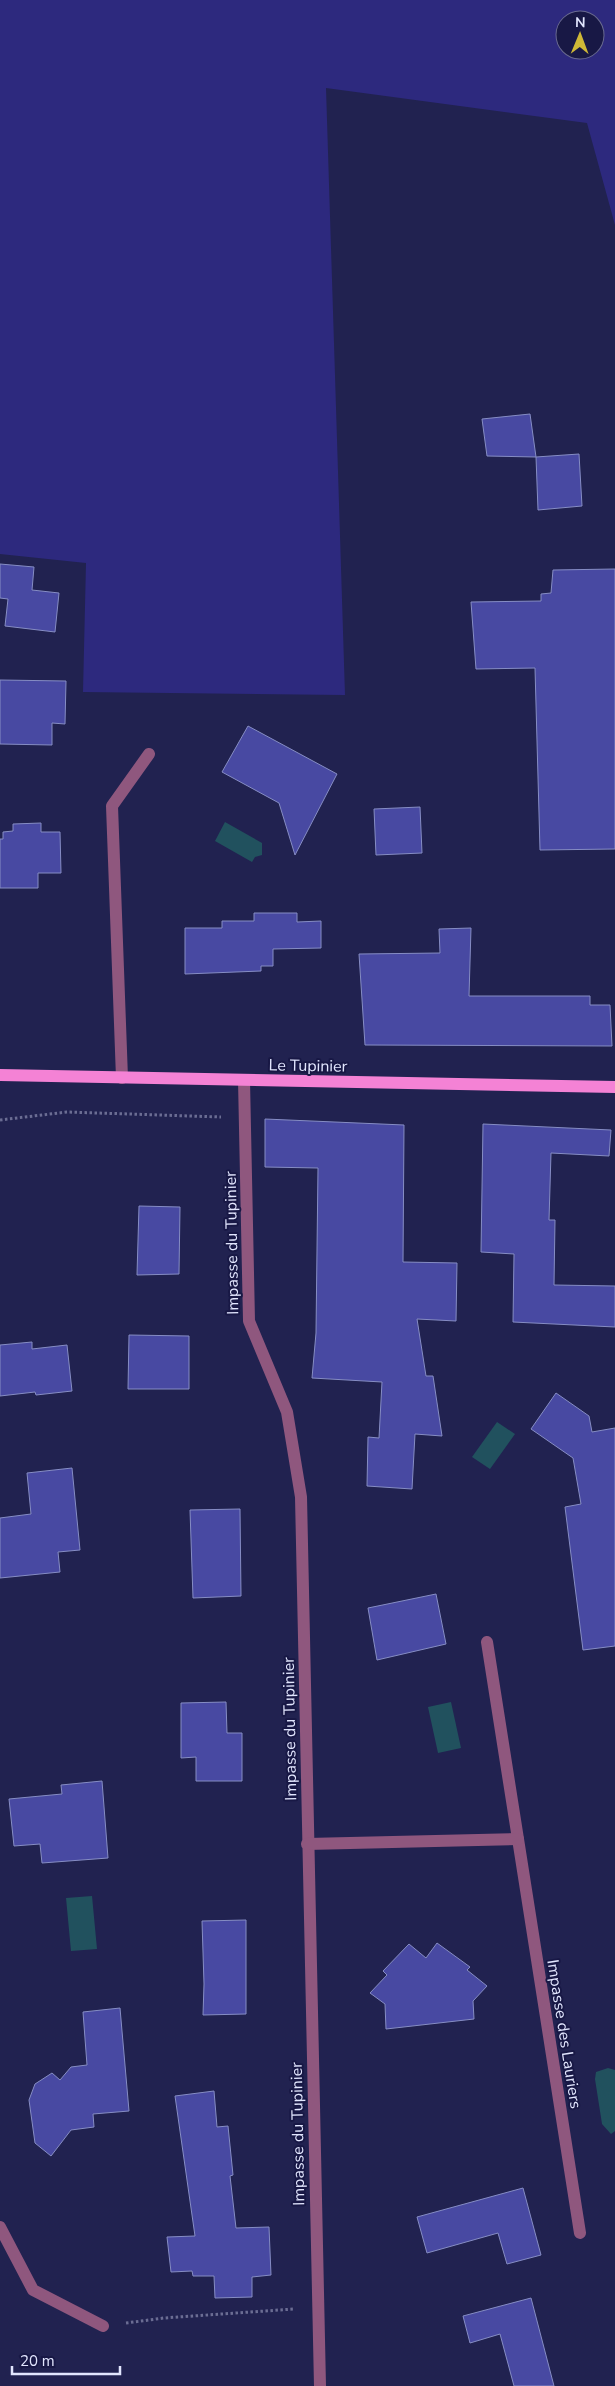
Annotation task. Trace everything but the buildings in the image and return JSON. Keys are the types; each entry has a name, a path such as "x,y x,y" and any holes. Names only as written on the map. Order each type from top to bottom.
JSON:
{"main road":[{"name":"Le Tupinier","path":"0,1075 615,1087"}],"street":[{"path":"122,1078 112,806 149,754"},
{"name":"Impasse du Tupinier","path":"244,1080 249,1321 287,1412 301,1497 320,2386"},
{"name":"Impasse des Lauriers","path":"487,1642 580,2233"},
{"path":"307,1844 518,1839"},
{"path":"0,2227 33,2290 103,2326"}],"path":[{"path":"0,1120 67,1112 245,1118"},
{"path":"103,2326 164,2318 317,2308"}],"shaded area":[{"path":"0,0 615,0 615,225 587,123 326,88 345,695 83,692 86,563 0,554"}],"water":[{"path":"225,822 262,843 262,855 255,857 252,862 215,841"},
{"path":"497,1422 515,1434 490,1469 472,1457"},
{"path":"451,1702 461,1748 438,1753 428,1707"},
{"path":"92,1896 97,1949 71,1951 66,1898"},
{"path":"608,2068 615,2070 615,2131 611,2134 602,2124 595,2079 596,2072"}]}
